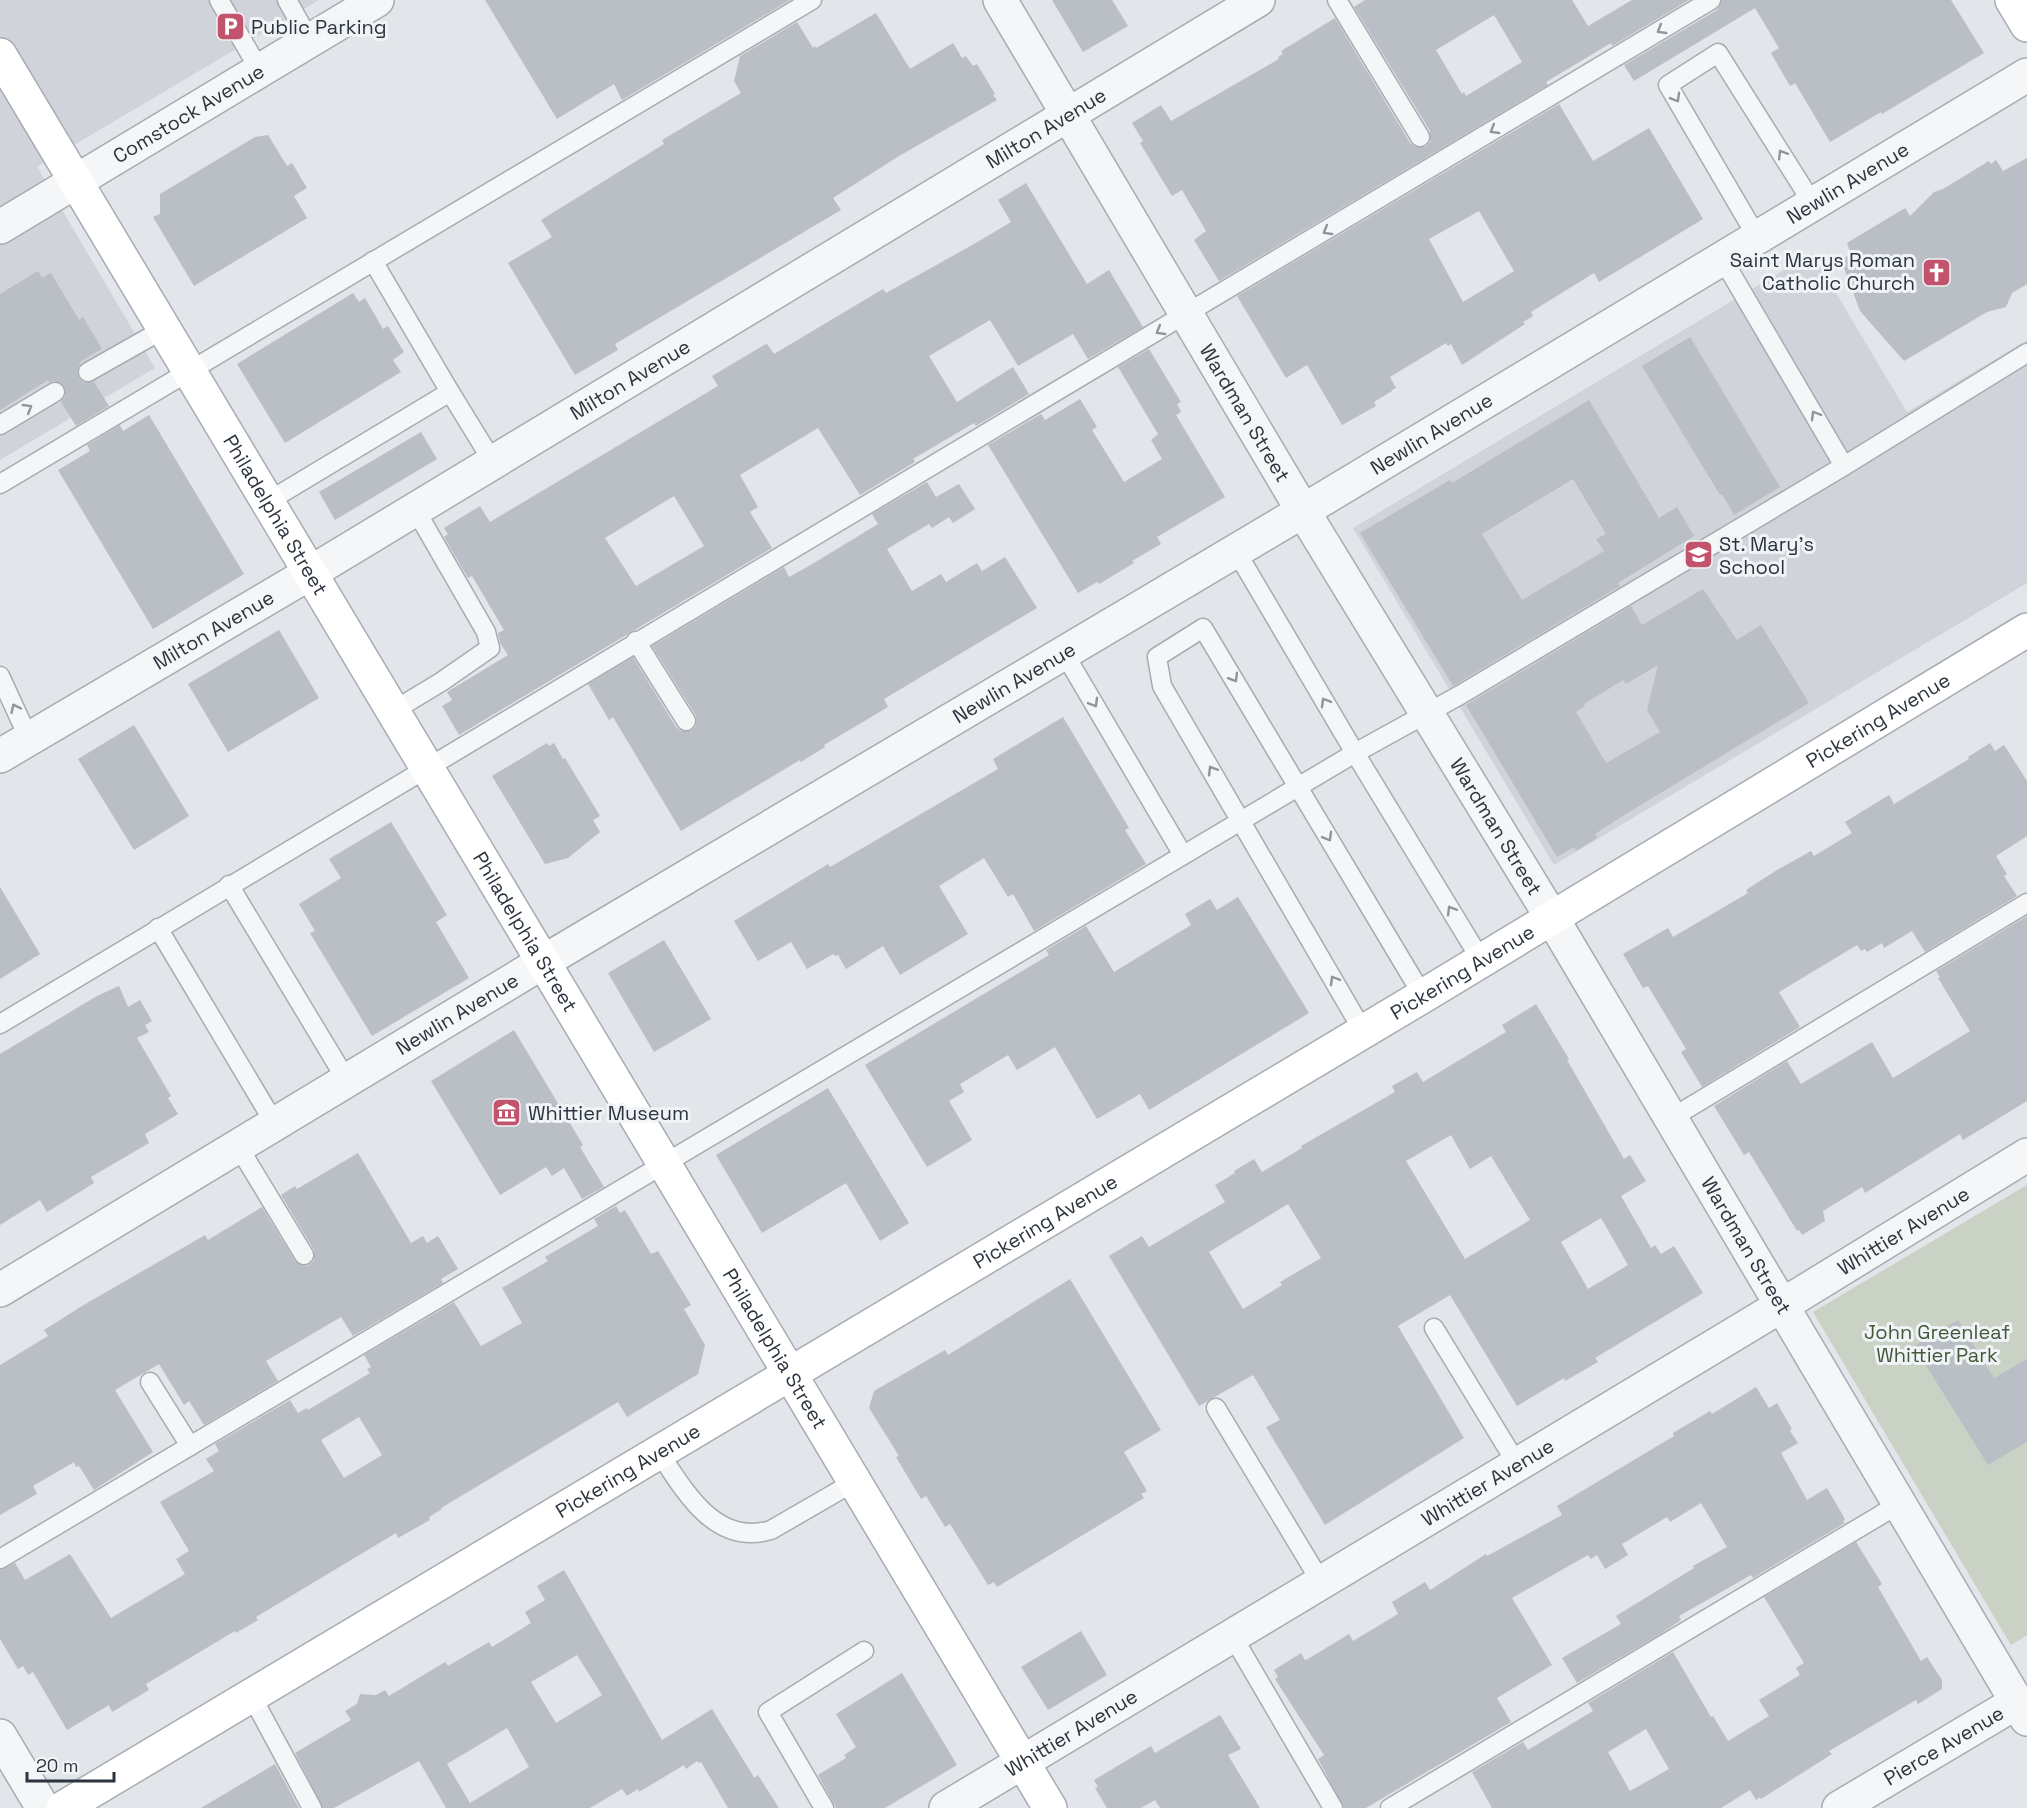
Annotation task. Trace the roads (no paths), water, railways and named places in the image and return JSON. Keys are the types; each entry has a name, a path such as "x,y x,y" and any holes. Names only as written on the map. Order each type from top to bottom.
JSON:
{"street":[{"name":"Comstock Avenue","path":"0,227 378,0"},
{"name":"Wardman Street","path":"1000,0 1303,511 1552,918 2022,1710"},
{"name":"Milton Avenue","path":"0,756 310,573 1258,0"},
{"path":"2012,0 2027,25"},
{"name":"Philadelphia Street","path":"0,55 1050,1808"},
{"name":"Newlin Avenue","path":"0,1290 543,962 1303,511 2027,75"},
{"name":"Pickering Avenue","path":"63,1808 1423,996 2027,630"},
{"name":"Whittier Avenue","path":"946,1808 1781,1306 2027,1155"},
{"name":"Pierce Avenue","path":"1839,1808 2022,1710"},
{"path":"0,1736 43,1808"}],"lane":[{"path":"219,0 260,71"},
{"path":"286,0 310,41"},
{"path":"0,484 812,0"},
{"path":"1337,0 1420,137"},
{"path":"0,1023 426,766 1187,315 1712,0"},
{"path":"1757,237 1668,85 1718,53 1813,204"},
{"path":"1722,258 1844,466"},
{"path":"373,261 493,462"},
{"path":"88,372 164,329"},
{"path":"0,1559 1299,786 1460,695 1810,484 1844,466 2027,353"},
{"path":"0,425 55,392"},
{"path":"267,502 450,392"},
{"path":"393,711 441,682 489,648 486,632 415,509"},
{"path":"1236,551 1355,753 1482,960"},
{"path":"1363,1031 1162,686 1157,657 1203,628 1423,996"},
{"path":"636,641 686,721"},
{"path":"1064,653 1183,855"},
{"path":"0,676 29,739"},
{"path":"229,885 347,1081"},
{"path":"1670,1119 2027,903"},
{"path":"158,928 275,1124"},
{"path":"238,1146 304,1255"},
{"path":"1434,1328 1517,1464"},
{"path":"150,1382 190,1446"},
{"path":"1216,1408 1321,1582"},
{"path":"658,1451 691,1500 707,1515 722,1526 756,1535 771,1530 854,1482"},
{"path":"1390,1808 1899,1504"},
{"path":"1232,1635 1333,1808"},
{"path":"824,1808 768,1712 864,1651"},
{"path":"251,1695 312,1808"}],"place":[{"name":"Public Parking","path":"230,27"},
{"name":"Saint Marys Roman Catholic Church","path":"1936,272"},
{"name":"St. Mary's School","path":"1698,555"},
{"name":"Whittier Museum","path":"507,1113"}],"park label":[{"name":"John Greenleaf Whittier Park","path":"1937,1344"}]}
